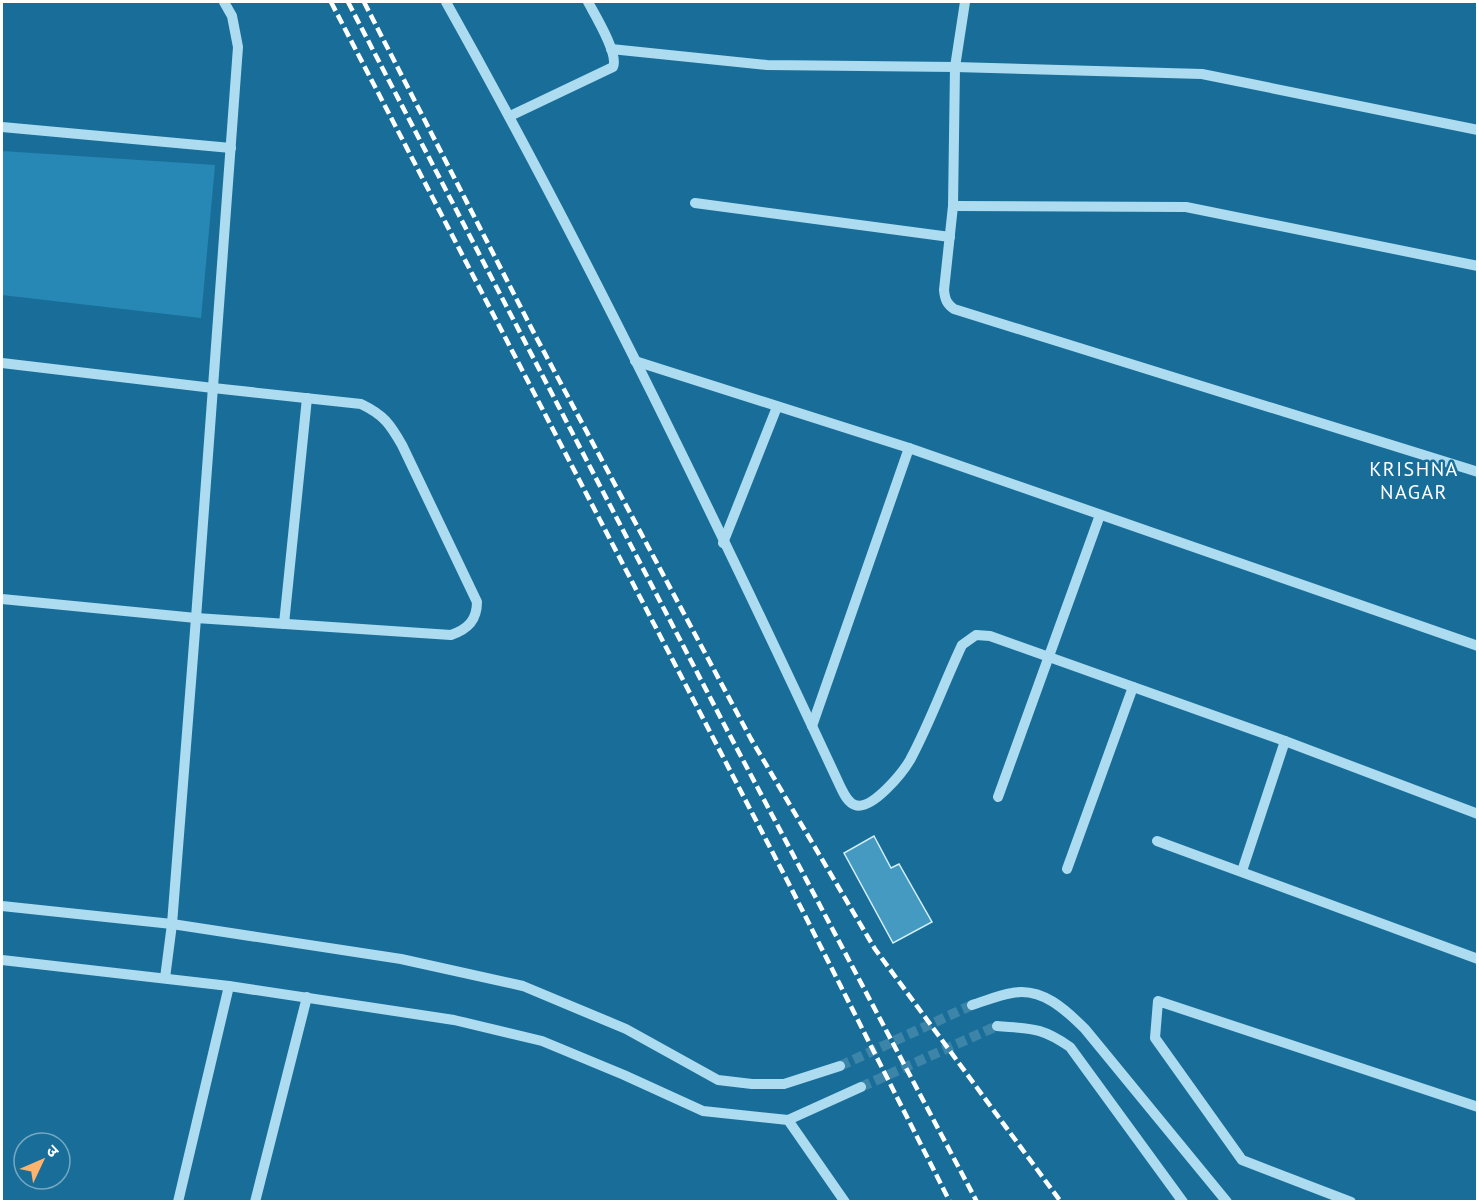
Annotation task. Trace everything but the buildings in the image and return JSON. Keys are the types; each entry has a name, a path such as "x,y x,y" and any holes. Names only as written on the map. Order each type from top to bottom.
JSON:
{"street":[{"path":"165,978 172,924 196,618 238,47 232,16 224,2"},
{"path":"446,2 510,116 635,361 840,788 850,802 856,806 869,803 896,780 910,760 962,645 976,635 990,636 1050,657 1285,741 1478,814"},
{"path":"510,116 613,67 615,60 611,49 588,2"},
{"path":"965,2 955,67 953,206 945,299 948,304 954,309 1478,472"},
{"path":"611,49 767,65 955,67 1202,74 1478,130"},
{"path":"2,127 231,148"},
{"path":"695,203 950,237"},
{"path":"953,206 1186,207 1478,266"},
{"path":"635,361 909,448 1478,646"},
{"path":"2,363 362,404 378,412 390,423 477,602 477,615 469,626 451,635 196,618 2,599"},
{"path":"284,624 307,398"},
{"path":"723,543 777,407"},
{"path":"812,726 909,448"},
{"path":"998,797 1100,515"},
{"path":"1067,869 1133,687"},
{"path":"1242,871 1285,741"},
{"path":"1157,841 1478,959"},
{"path":"2,906 172,924 401,959 524,986 626,1029 717,1080 752,1084 784,1084 840,1066"},
{"path":"2,960 229,986 454,1020 542,1041 703,1111 788,1120 861,1087"},
{"path":"178,1202 229,986"},
{"path":"972,1005 1013,992 1025,992 1050,999 1065,1009 1085,1029 1227,1202"},
{"path":"255,1202 307,997"},
{"path":"1351,1202 1242,1160 1155,1038 1158,1001 1478,1107"},
{"path":"997,1026 1037,1029 1051,1034 1070,1047 1183,1202"},
{"path":"788,1120 845,1202"}],"shaded area":[{"path":"2,151 215,165 201,318 2,295"}],"tunnel":[{"path":"840,1066 972,1005"},
{"path":"861,1087 997,1026"}],"railway":[{"path":"331,2 789,884 950,1202"},
{"path":"348,2 726,728 977,1202"},
{"path":"364,2 535,335 751,739 875,949 1061,1202"}],"district":[{"name":"KRISHNA NAGAR","path":"1414,480"}]}
